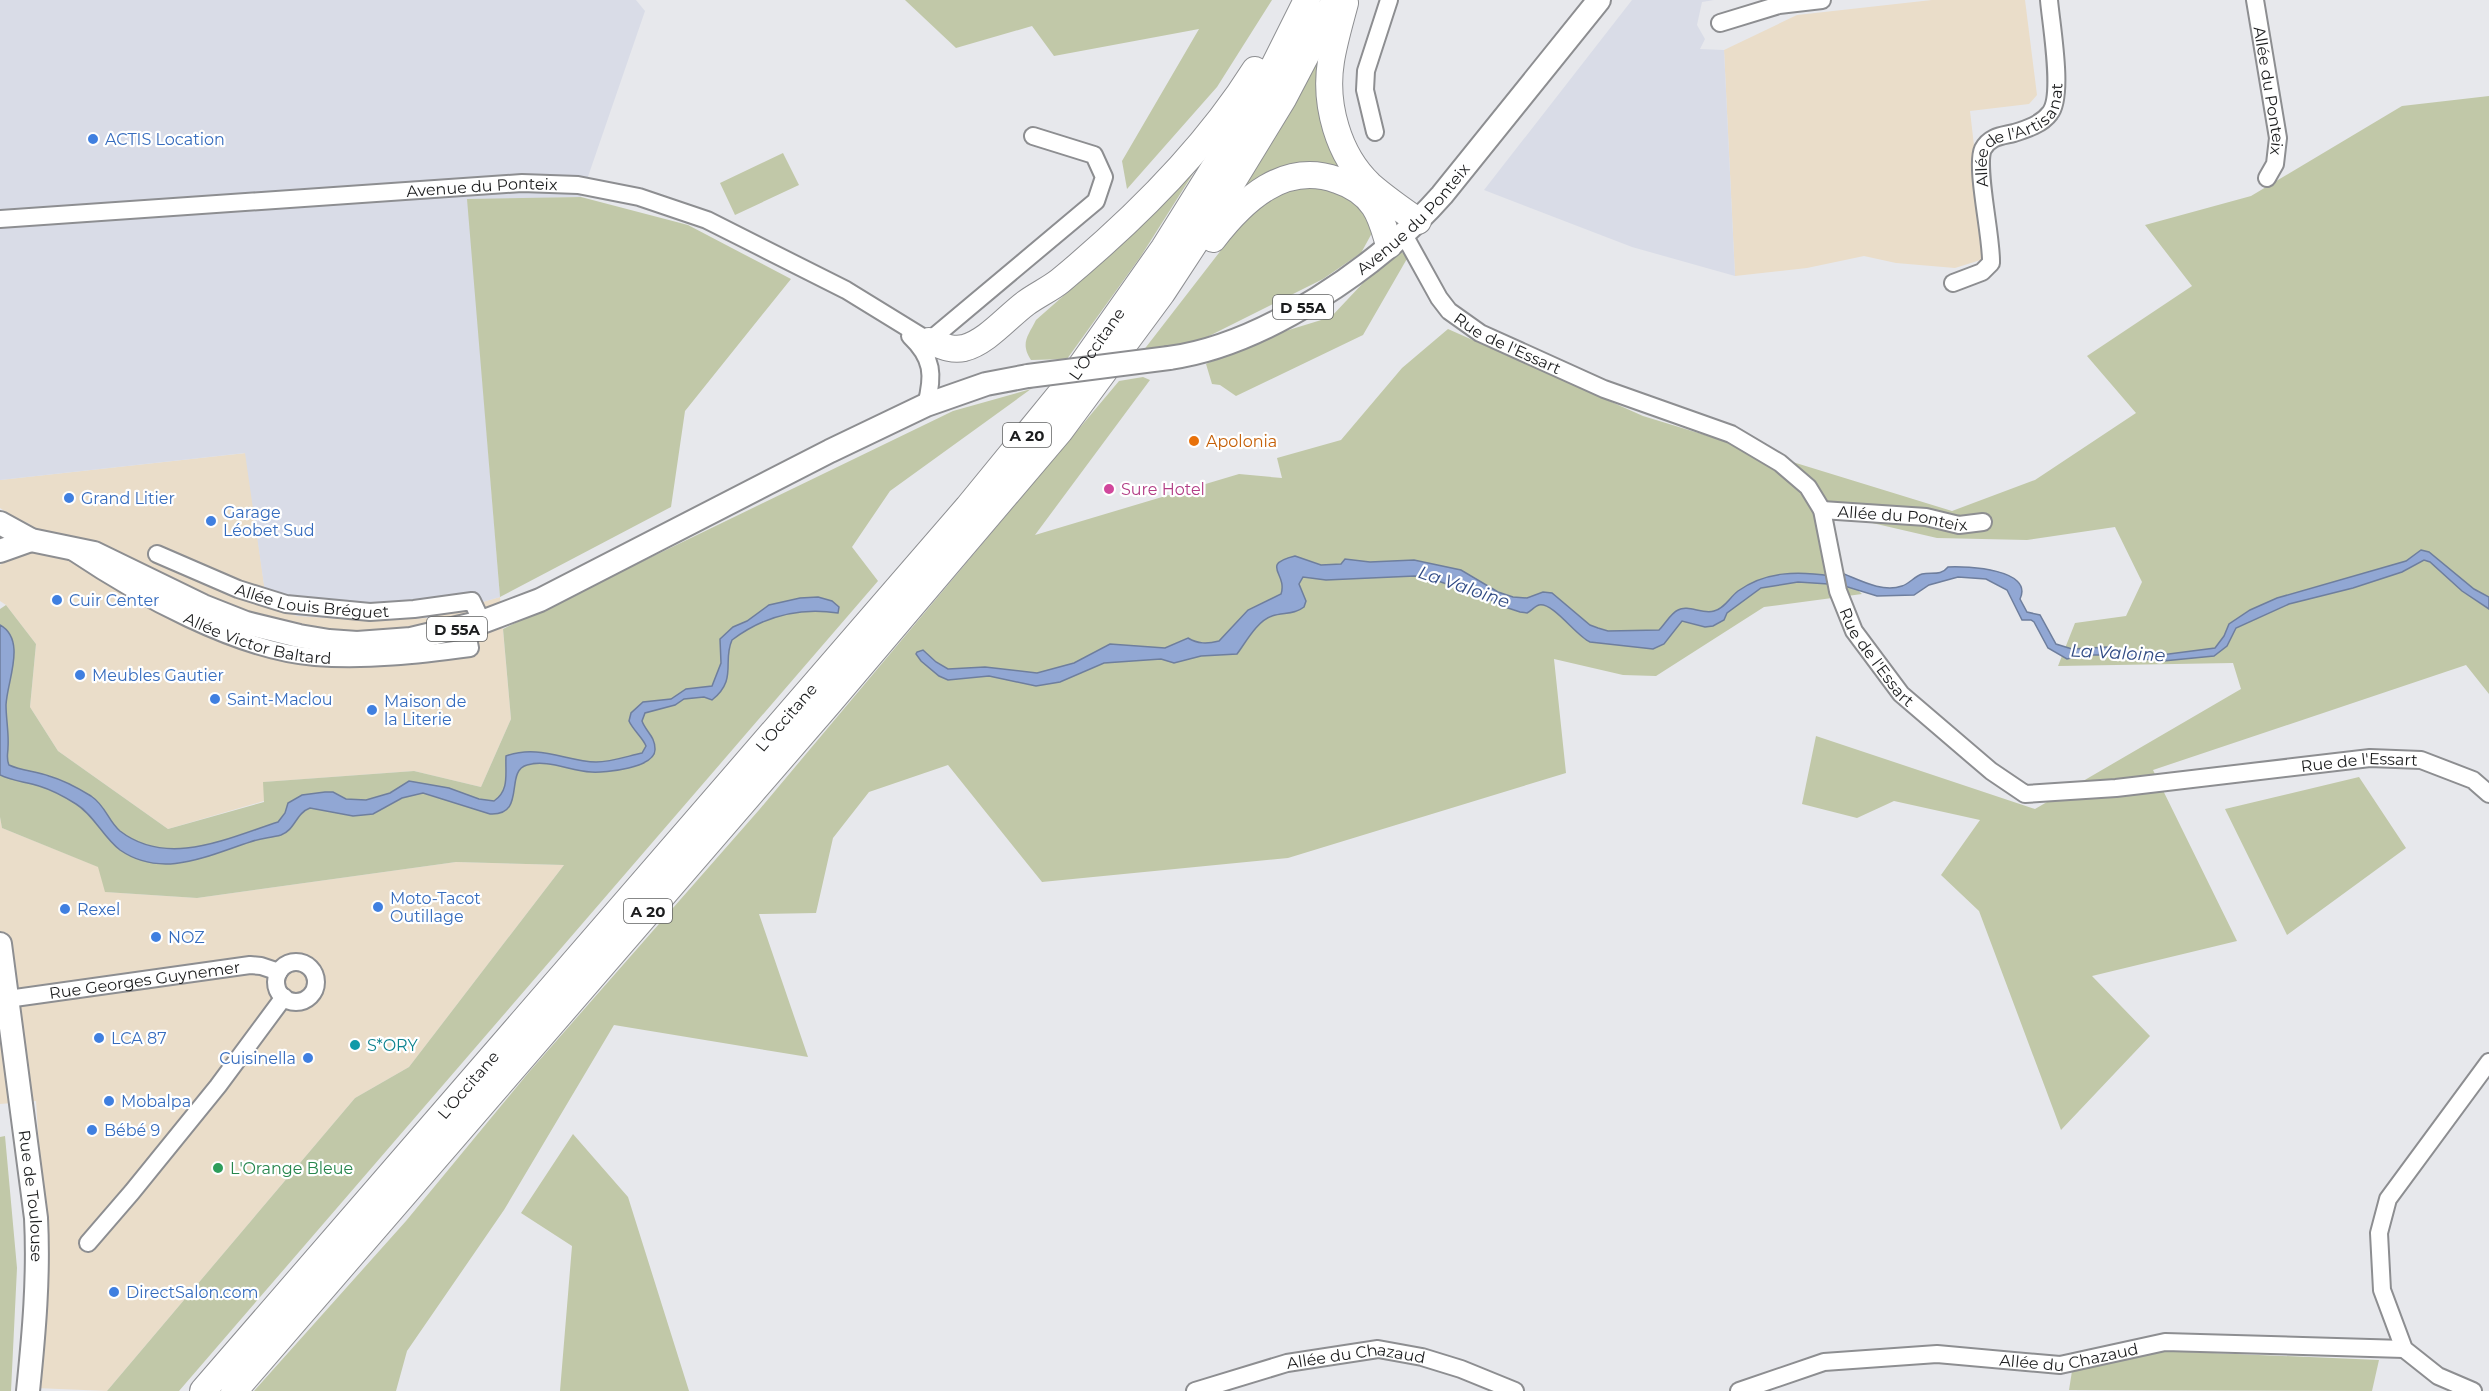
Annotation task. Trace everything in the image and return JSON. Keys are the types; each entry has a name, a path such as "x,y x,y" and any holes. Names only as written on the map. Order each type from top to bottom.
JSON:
{"highway":[{"name":"L'Occitane","path":"234,1391 997,508 1060,431 1162,293 1283,99 1335,0"},
{"path":"1346,0 1330,62 1329,88 1334,121 1342,145 1404,233"},
{"name":"L'Occitane","path":"203,1391 960,516 1066,387 1125,307 1202,190 1274,66 1306,3"},
{"path":"929,341 946,348 962,349 977,342 1026,303 1059,282 1143,206 1212,129 1243,88 1285,21 1306,3"},
{"path":"1162,293 1184,276 1235,212 1250,198 1264,187 1291,177 1318,175 1349,185 1365,195 1382,220 1404,233"}],"main road":[{"name":"Avenue du Ponteix","path":"927,405 1009,379 1169,358 1216,347 1277,321 1319,298 1404,233 1442,195 1599,0"},
{"name":"D 55A","path":"0,523 31,540 94,553 223,615 299,636 357,643 427,637 475,639 540,600 830,451 927,405"},
{"name":"D 55A","path":"0,551 31,540"},
{"name":"Rue de Toulouse","path":"0,944 4,1000 36,1218 36,1307 28,1391"},
{"name":"Rue de Toulouse","path":"0,1054 19,1196 22,1237 23,1307 20,1391"}],"street":[{"path":"1375,132 1365,90 1366,71 1389,0"},
{"path":"1720,23 1779,5 1822,0"},
{"name":"Allée de l'Artisanat","path":"1953,283 1982,272 1991,263 1982,151 1988,141 2039,123 2052,112 2057,79 2049,0"},
{"name":"Allée du Ponteix","path":"2254,0 2278,138 2275,164 2267,178"},
{"path":"929,341 1096,201 1104,177 1094,155 1033,136"},
{"name":"Avenue du Ponteix","path":"0,219 522,183 578,185 639,197 707,220 846,290 929,341"},
{"name":"Rue de l'Essart","path":"1404,233 1444,305 1480,333 1604,389 1731,434 1780,463 1808,487 1822,510 1838,591 1854,631 1901,694 1990,771 2025,794 2116,788 2370,758 2421,760 2473,780 2489,794"},
{"path":"893,318 921,347 930,363 931,380 927,405"},
{"name":"Allée du Ponteix","path":"1822,510 1926,518 1959,525 1983,522"},
{"name":"Allée Victor Baltard","path":"64,545 106,574 198,622 238,640 312,657 398,657 475,639"},
{"name":"Allée Louis Bréguet","path":"157,554 238,589 286,604 370,612 414,609 475,595 475,639"},
{"name":"Rue Georges Guynemer","path":"4,1000 250,965 279,972 291,963 299,962 306,965 315,977 313,992 307,998 294,1002 284,997"},
{"path":"88,1243 218,1086 284,997 277,985 279,972"},
{"path":"2473,1391 2438,1376 2403,1350 2382,1290 2379,1233 2388,1199 2489,1062"},
{"name":"Allée du Chazaud","path":"1739,1391 1824,1362 1937,1354 2060,1365 2164,1342 2403,1350"},
{"name":"Allée du Chazaud","path":"1195,1391 1287,1363 1378,1349 1461,1369 1515,1391"}],"shaded area":[{"path":"0,0 636,0 645,11 581,197 468,200 500,597 427,618 355,620 297,616 267,606 245,453 0,480"},
{"path":"1632,0 1714,0 1702,2 1697,25 1705,39 1700,49 1724,50 1735,276 1632,247 1484,190"},
{"path":"1932,0 2025,0 2037,95 2029,104 1970,111 1987,258 1955,268 1896,263 1864,256 1807,268 1735,276 1724,50 1797,15"},
{"path":"246,453 267,606 355,620 427,618 500,597 511,719 481,787 414,771 264,782 264,801 168,829 58,751 30,707 36,644 6,605 0,601 0,565 13,554 28,552 30,524 0,508 0,480"},
{"path":"0,817 2,828 99,867 106,892 197,898 456,862 564,865 409,1067 355,1098 107,1391 36,1388 47,1275 36,1101 0,1104"}],"green space":[{"path":"905,0 1272,0 1217,87 1127,189 1122,161 1199,29 1054,56 1032,26 956,48"},
{"path":"1329,40 1358,181 1321,166 1237,199"},
{"path":"2489,96 2489,694 2466,665 2153,770 2237,941 2092,976 2150,1036 2061,1130 1979,911 1941,875 1980,820 1894,801 1857,818 1802,804 1816,736 2035,809 2241,689 2233,663 2058,666 2075,623 2126,616 2142,582 2115,527 2027,540 1937,538 1842,516 1819,532 1825,559 1862,594 1764,607 1656,676 1623,675 1554,659 1566,773 1288,858 1042,882 948,765 869,792 833,838 816,913 759,914 808,1057 614,1025 504,1210 407,1351 396,1391 254,1391 406,1221 529,1072 759,810 1119,381 1143,377 1150,380 1035,535 1239,474 1282,478 1277,458 1341,440 1402,368 1448,329 1643,416 1952,511 2035,480 2136,413 2087,356 2192,286 2145,225 2251,196 2402,106"},
{"path":"1225,123 1141,256 1067,359 1031,360 1026,344 1036,320 1129,238"},
{"path":"783,153 799,185 735,215 720,183"},
{"path":"1298,181 1361,199 1372,233 1361,253 1323,279 1197,342 1143,351 1256,205"},
{"path":"581,197 688,225 791,279 685,411 671,507 500,597 467,199"},
{"path":"1396,248 1408,257 1363,335 1236,396 1220,385 1212,384 1206,364 1263,338 1331,317"},
{"path":"1031,389 890,491 852,547 878,581 179,1391 107,1391 355,1098 409,1067 564,865 456,862 197,898 105,892 98,867 2,828 0,817 0,609 6,605 36,644 30,707 58,751 168,829 264,802 263,782 414,771 481,787 511,719 503,629 953,411"},
{"path":"2359,777 2406,848 2287,935 2225,809"},
{"path":"573,1134 628,1197 689,1391 560,1391 572,1246 521,1213"},
{"path":"5,1136 17,1268 11,1391 0,1391 0,1137"},
{"path":"2166,1351 2379,1360 2372,1391 2069,1390 2072,1371"}],"water":[{"name":"La Valoine","path":"2421,550 2429,552 2474,589 2489,597 2489,609 2462,591 2430,562 2424,560 2402,572 2353,588 2289,604 2236,628 2227,646 2214,656 2163,661 2102,655 2084,655 2067,659 2048,648 2034,622 2022,620 2007,590 1986,579 1958,577 1929,585 1914,595 1877,596 1841,585 1839,572 1870,584 1894,588 1907,584 1919,575 1939,573 1948,567 1996,571 2017,581 2022,589 2020,599 2027,612 2040,615 2056,644 2072,649 2107,647 2161,655 2215,648 2229,624 2250,610 2277,598 2406,561"},
{"name":"La Valoine","path":"1295,556 1321,565 1341,564 1345,559 1370,562 1414,560 1461,570 1498,592 1513,597 1527,598 1543,592 1552,593 1590,625 1608,631 1659,630 1675,611 1686,608 1705,612 1714,611 1721,608 1738,591 1749,584 1771,576 1806,573 1831,576 1828,584 1798,582 1761,588 1727,613 1724,620 1713,626 1705,627 1682,621 1664,644 1653,649 1590,642 1545,605 1539,605 1527,613 1520,612 1499,605 1488,598 1426,577 1415,576 1326,580 1303,577 1299,584 1306,601 1304,607 1261,622 1237,654 1201,656 1174,663 1161,659 1104,663 1060,682 1036,686 989,676 948,680 939,676 916,654 923,650 948,669 985,667 1037,673 1074,663 1110,644 1165,648 1188,638 1203,643 1219,641 1248,610 1281,594 1281,580 1277,566 1284,559"},
{"path":"818,597 832,601 839,607 838,613 810,611 783,615 757,625 732,640 725,685 712,700 704,697 684,699 675,705 645,713 642,721 654,741 655,749 647,761 629,768 598,772 543,763 527,765 520,769 512,801 501,813 490,814 423,793 402,798 373,814 353,816 310,808 305,810 286,833 281,835 185,862 152,863 136,859 120,850 88,814 67,799 44,788 0,775 0,625 8,632 14,651 6,705 9,765 54,778 86,793 100,804 120,831 139,842 178,849 219,842 278,822 285,813 288,803 302,795 333,792 346,799 366,800 390,793 409,781 449,788 479,799 494,801 505,786 506,756 541,752 596,762 642,753 646,746 629,721 631,713 643,702 671,699 686,689 712,686 721,663 720,639 733,627 747,621 769,605 800,598"}],"place":[{"name":"ACTIS Location","path":"93,139"},
{"name":"Apolonia","path":"1194,441"},
{"name":"Sure Hotel","path":"1109,489"},
{"name":"Grand Litier","path":"69,498"},
{"name":"Garage Léobet Sud","path":"211,521"},
{"name":"Cuir Center","path":"57,600"},
{"name":"Meubles Gautier","path":"80,675"},
{"name":"Saint-Maclou","path":"215,699"},
{"name":"Maison de la Literie","path":"372,710"},
{"name":"Moto-Tacot Outillage","path":"378,907"},
{"name":"Rexel","path":"65,909"},
{"name":"NOZ","path":"156,937"},
{"name":"LCA 87","path":"99,1038"},
{"name":"S*ORY","path":"355,1045"},
{"name":"Cuisinella","path":"308,1058"},
{"name":"Mobalpa","path":"109,1101"},
{"name":"Bébé 9","path":"92,1130"},
{"name":"L'Orange Bleue","path":"218,1168"},
{"name":"DirectSalon.com","path":"114,1292"}]}
